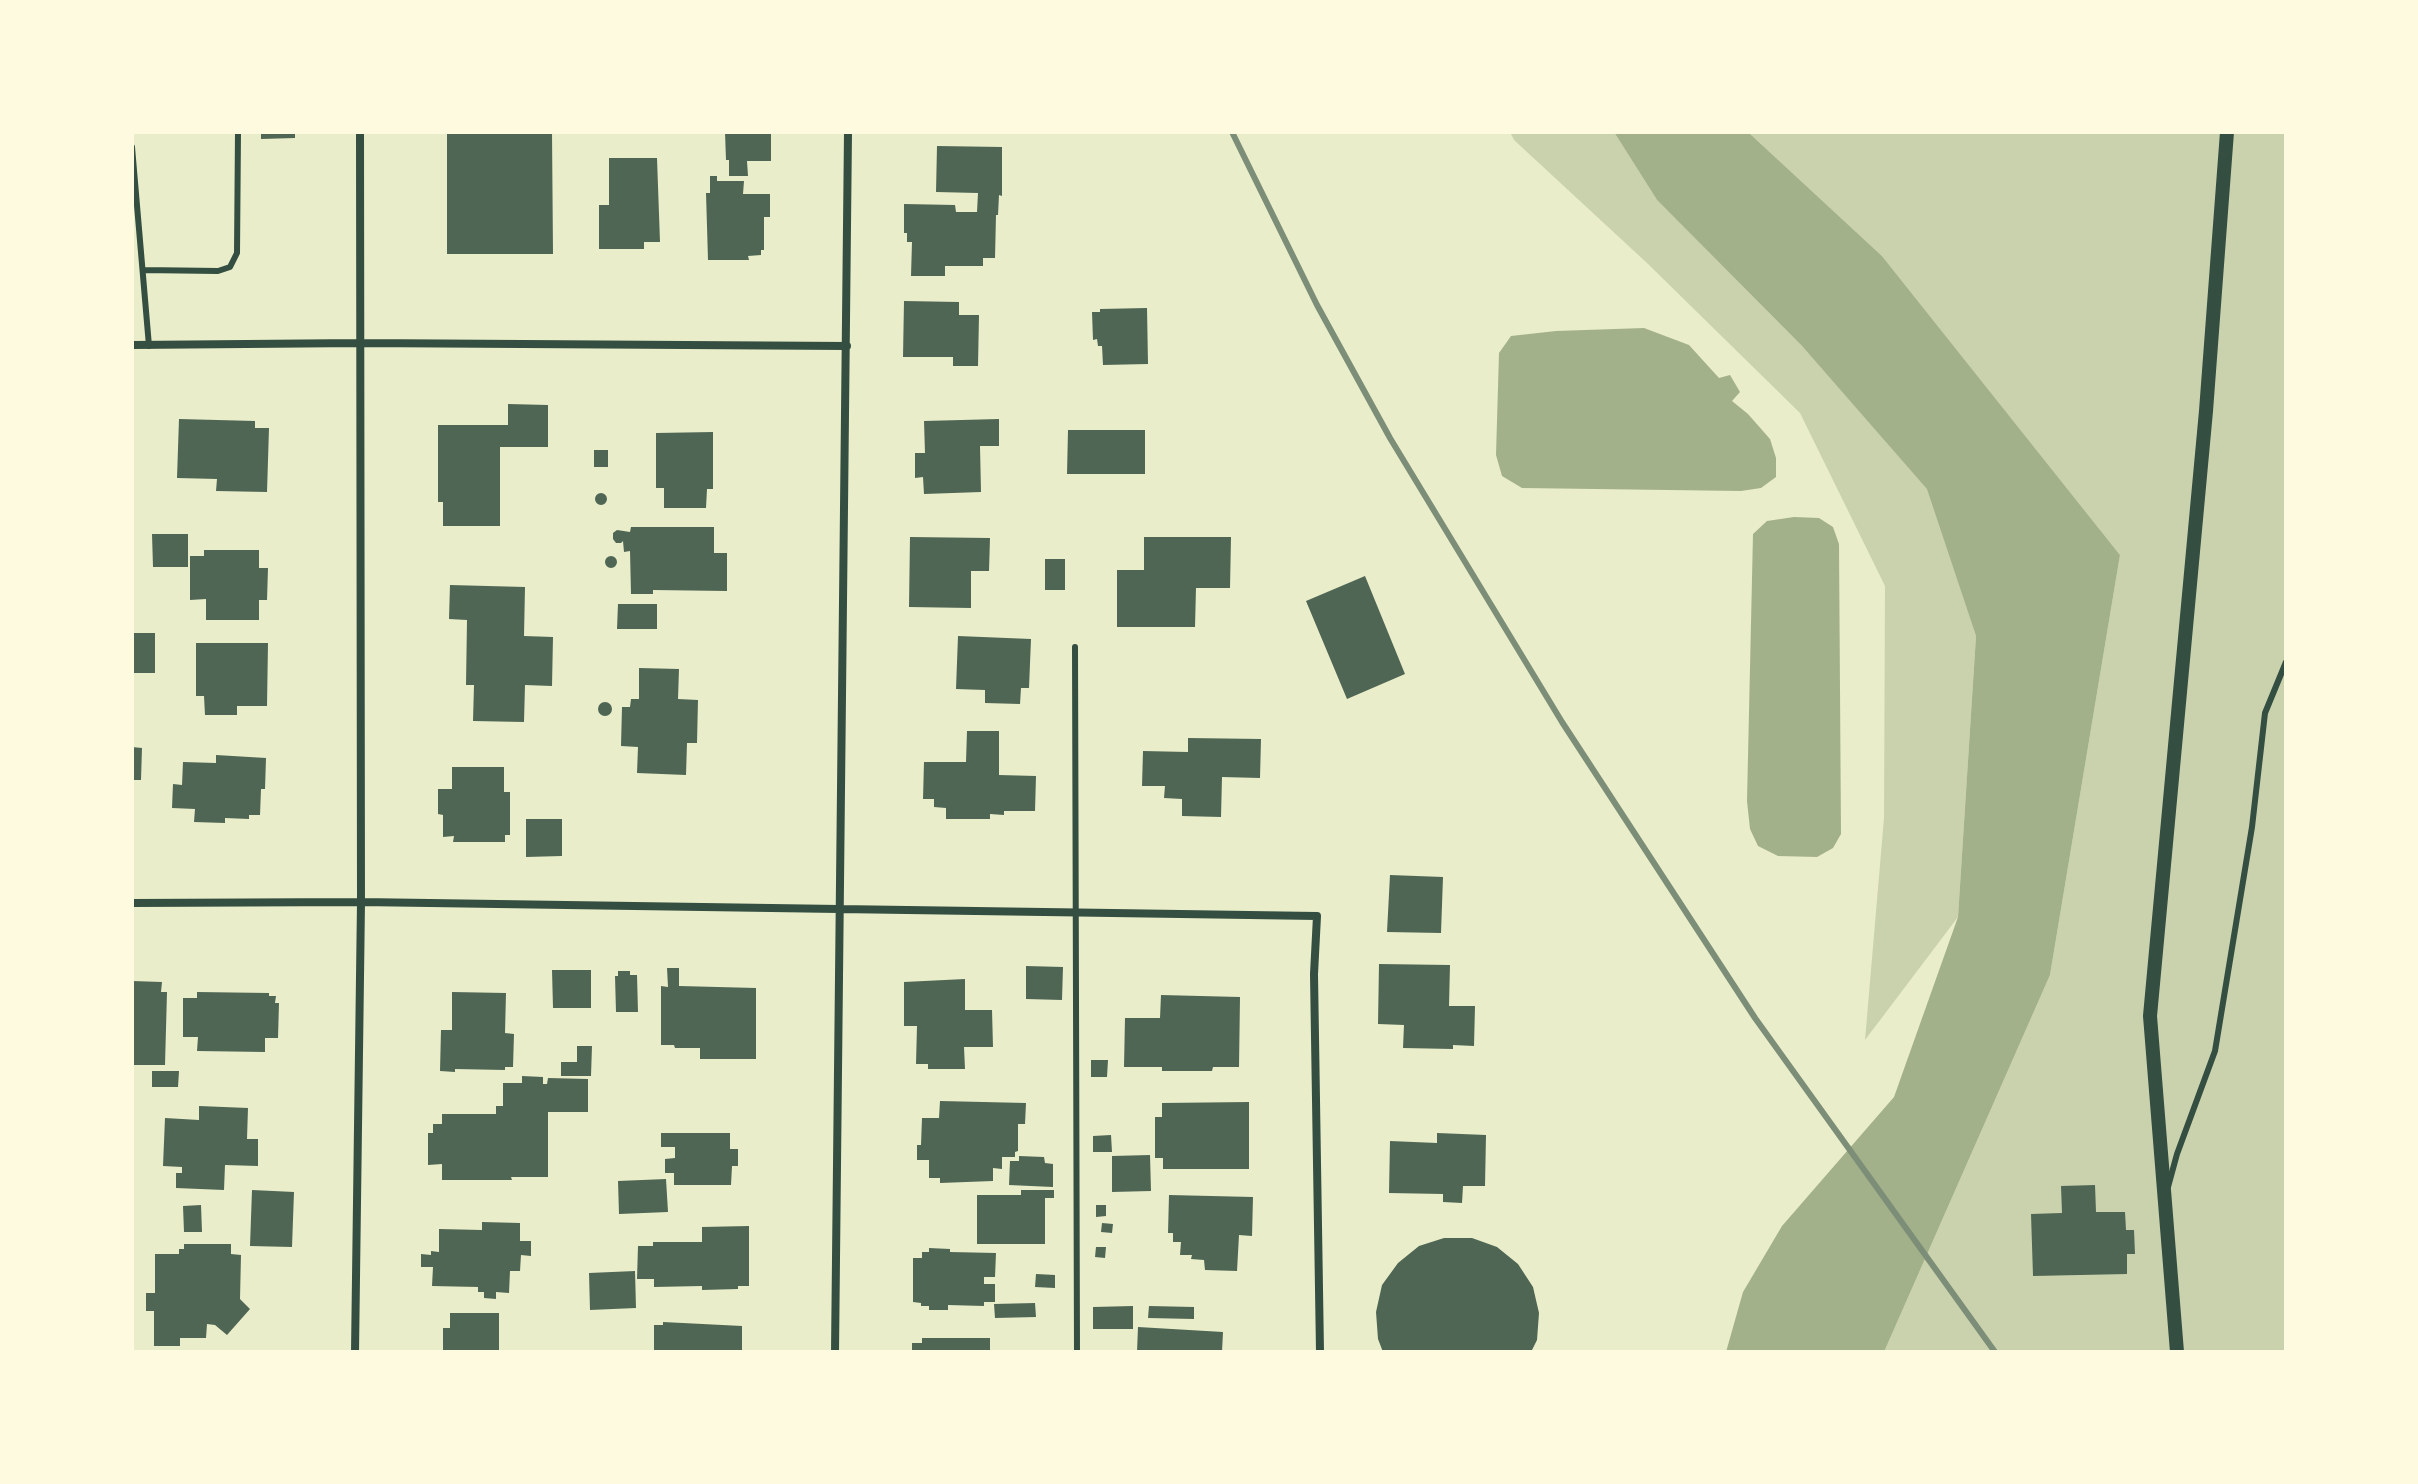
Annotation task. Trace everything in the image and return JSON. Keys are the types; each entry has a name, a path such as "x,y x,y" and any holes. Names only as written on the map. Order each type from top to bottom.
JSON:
{"street":[{"path":"355,1352 361,902 360,132"},
{"path":"835,1352 848,132"},
{"path":"2177,1352 2150,1016 2206,411 2227,132"},
{"path":"132,345 847,346"},
{"path":"132,903 361,902 1317,916 1314,974 1320,1352"}],"lane":[{"path":"143,270 218,271 230,267 237,253 238,132"},
{"path":"132,147 149,346"},
{"path":"1075,647 1077,1352"},
{"path":"2166,1196 2177,1154 2215,1051 2252,827 2265,713 2286,662"}],"shaded area":[{"path":"1510,132 1614,132 1657,200 1802,346 1928,489 1976,636 1958,917 1865,1040 1884,818 1885,586 1800,413 1647,263 1514,140"},
{"path":"1614,132 1748,132 1882,256 2120,555 2050,975 1884,1352 1726,1352 1743,1292 1782,1226 1894,1097 1958,917 1976,636 1927,489 1802,346 1657,200"},
{"path":"1748,132 2286,132 2286,1352 1884,1352 2050,975 2120,555 1882,256"},
{"path":"1644,328 1689,345 1719,378 1730,375 1740,392 1732,401 1770,439 1776,458 1776,477 1761,488 1741,491 1522,488 1502,476 1496,455 1499,353 1511,336"},
{"path":"1794,517 1819,518 1833,527 1839,544 1841,834 1833,848 1817,857 1778,856 1758,846 1750,829 1747,801 1753,534 1767,521"}],"building":[{"path":"261,132 295,132 295,138 261,139"},
{"path":"447,132 552,132 553,254 447,254"},
{"path":"725,132 771,132 771,161 747,161 748,176 729,176"},
{"path":"937,146 1002,147 1002,196 999,195 996,215 995,258 983,258 983,266 945,266 945,276 911,276 912,242 907,242 907,233 904,233 904,204 955,205 956,212 977,212 978,193 936,192"},
{"path":"609,158 657,158 660,242 644,242 644,249 599,249 599,205 609,205"},
{"path":"710,176 717,176 717,181 744,181 743,194 770,194 770,217 764,217 764,250 761,250 761,255 748,256 749,260 708,260 706,193 710,193"},
{"path":"904,301 959,302 959,315 979,315 978,366 953,366 953,357 903,357"},
{"path":"1147,308 1148,364 1103,365 1102,346 1098,346 1097,339 1093,340 1092,312 1100,312 1100,309"},
{"path":"508,404 548,405 548,447 500,447 500,526 443,526 443,502 438,502 438,425 508,425"},
{"path":"179,419 255,421 255,428 269,428 267,492 216,491 217,479 177,478"},
{"path":"999,419 999,446 980,446 981,492 924,494 923,477 915,478 915,453 925,453 924,421"},
{"path":"1068,430 1145,430 1145,474 1067,474"},
{"path":"713,432 713,489 707,489 706,508 664,508 664,488 656,488 656,433"},
{"path":"594,450 608,450 608,467 594,467"},
{"path":"601,493 607,499 601,505 595,499"},
{"path":"631,527 714,527 714,553 727,553 727,591 653,590 653,594 631,594 630,551 624,552 623,541 616,543 613,533 617,530 630,532"},
{"path":"152,534 188,534 188,567 153,567"},
{"path":"910,537 990,538 989,571 971,571 971,608 909,607"},
{"path":"1144,537 1231,537 1230,588 1196,588 1195,627 1117,627 1117,570 1144,570"},
{"path":"204,550 259,550 259,568 268,568 267,600 259,600 259,620 206,620 206,599 190,600 190,556 204,556"},
{"path":"611,556 617,562 611,568 605,562"},
{"path":"1045,559 1065,559 1065,590 1045,590"},
{"path":"1365,576 1405,674 1347,699 1306,601"},
{"path":"450,585 525,587 524,636 553,637 552,686 525,685 524,722 473,721 474,685 466,685 467,620 449,619"},
{"path":"618,604 657,604 657,629 617,629"},
{"path":"132,633 155,633 155,673 132,673"},
{"path":"958,636 1031,639 1029,688 1021,688 1020,704 985,703 985,690 956,689"},
{"path":"196,643 268,643 267,706 237,706 237,715 205,715 204,696 196,696"},
{"path":"639,668 679,669 678,699 698,700 697,743 687,743 686,775 637,773 638,747 621,746 622,707 630,707 631,699 639,699"},
{"path":"605,702 612,709 605,716 598,709"},
{"path":"967,731 999,731 999,775 1036,776 1035,811 1004,811 1004,815 990,814 990,819 946,819 946,808 934,807 934,799 923,799 924,762 966,762"},
{"path":"1188,738 1261,739 1260,778 1222,777 1221,817 1182,816 1182,799 1164,798 1165,786 1142,786 1143,751 1188,752"},
{"path":"132,747 142,748 141,780 132,780"},
{"path":"216,755 266,758 260,815 249,815 249,819 225,818 225,823 194,822 195,809 172,808 173,784 182,785 183,762 216,763"},
{"path":"452,767 504,767 504,792 510,792 510,835 505,835 505,842 453,842 454,836 443,837 443,815 438,814 438,789 452,789"},
{"path":"526,819 562,819 562,856 526,857"},
{"path":"1390,875 1443,877 1441,933 1387,932"},
{"path":"1379,964 1450,965 1449,1006 1475,1006 1474,1046 1453,1045 1453,1049 1403,1048 1404,1025 1378,1024"},
{"path":"1026,966 1063,967 1062,1000 1026,999"},
{"path":"667,968 679,968 679,986 756,988 756,1059 700,1059 700,1048 661,1045 661,986 668,987"},
{"path":"552,970 591,970 591,1008 553,1008"},
{"path":"618,971 630,971 630,975 637,975 638,1012 616,1012 615,976 618,976"},
{"path":"965,979 965,1010 992,1010 993,1047 964,1047 965,1069 928,1069 928,1064 916,1064 917,1026 904,1026 904,982"},
{"path":"132,981 162,982 161,992 167,992 165,1065 132,1065"},
{"path":"197,992 269,993 269,996 276,996 275,1003 279,1003 278,1038 265,1038 265,1052 197,1051 198,1037 183,1037 183,998 197,998"},
{"path":"452,992 506,993 505,1033 514,1034 513,1067 505,1067 505,1070 440,1071 441,1030 452,1030"},
{"path":"1161,995 1240,997 1239,1067 1213,1067 1212,1071 1162,1071 1162,1067 1124,1067 1125,1018 1160,1018"},
{"path":"577,1046 592,1046 591,1076 561,1076 561,1062 577,1062"},
{"path":"1091,1060 1108,1060 1107,1077 1091,1077"},
{"path":"152,1071 179,1071 178,1087 152,1087"},
{"path":"522,1076 543,1077 543,1084 547,1084 548,1078 588,1079 588,1112 548,1112 548,1177 442,1180 442,1164 428,1165 428,1133 433,1133 433,1124 442,1124 442,1114 496,1114 496,1106 503,1106 503,1083 522,1083"},
{"path":"940,1101 1026,1103 1025,1124 1018,1124 1018,1151 1015,1157 1002,1157 1002,1169 993,1168 993,1181 940,1183 940,1178 929,1178 929,1160 917,1160 922,1118 939,1118"},
{"path":"1249,1102 1249,1169 1163,1169 1163,1158 1155,1158 1155,1117 1162,1117 1162,1103"},
{"path":"199,1106 248,1108 247,1139 258,1139 258,1166 225,1165 224,1190 176,1188 176,1173 182,1173 182,1167 163,1166 165,1118 199,1120"},
{"path":"661,1133 730,1133 730,1149 738,1149 738,1166 732,1166 731,1185 674,1185 674,1173 665,1173 665,1159 675,1158 675,1147 661,1147"},
{"path":"1437,1133 1486,1135 1485,1186 1463,1186 1462,1203 1443,1202 1443,1194 1389,1193 1390,1141 1437,1143"},
{"path":"1111,1135 1112,1152 1093,1152 1093,1136"},
{"path":"1150,1155 1151,1191 1112,1192 1112,1156"},
{"path":"1019,1156 1044,1157 1045,1163 1053,1164 1053,1187 1009,1185 1010,1161 1019,1161"},
{"path":"666,1179 668,1212 619,1214 618,1181"},
{"path":"2095,1185 2096,1212 2125,1212 2126,1230 2134,1230 2135,1254 2127,1254 2127,1274 2033,1276 2031,1214 2062,1213 2061,1186"},
{"path":"252,1190 294,1192 292,1247 250,1246"},
{"path":"1021,1190 1054,1190 1054,1198 1045,1198 1045,1244 977,1244 977,1195 1021,1195"},
{"path":"1169,1195 1253,1197 1252,1236 1239,1235 1237,1271 1205,1270 1204,1260 1191,1259 1192,1255 1180,1255 1181,1242 1173,1242 1173,1233 1168,1233"},
{"path":"201,1205 202,1232 184,1232 183,1206"},
{"path":"1096,1205 1106,1205 1106,1216 1096,1217"},
{"path":"482,1222 520,1223 520,1241 531,1241 531,1256 521,1255 520,1271 510,1271 509,1293 496,1292 496,1299 484,1298 484,1292 478,1292 478,1287 432,1286 433,1267 421,1267 421,1254 439,1252 439,1229 482,1230"},
{"path":"1102,1223 1113,1224 1112,1233 1101,1232"},
{"path":"749,1226 749,1286 702,1290 702,1286 654,1287 654,1279 637,1279 638,1246 653,1246 653,1242 702,1242 702,1227"},
{"path":"1444,1238 1472,1238 1497,1247 1518,1264 1533,1287 1539,1313 1537,1340 1531,1352 1383,1352 1378,1339 1376,1312 1382,1285 1398,1263 1419,1246"},
{"path":"184,1244 231,1244 231,1254 241,1255 240,1299 250,1309 227,1335 215,1325 207,1324 206,1338 180,1338 180,1346 154,1346 154,1311 146,1311 146,1293 155,1293 155,1254 179,1254"},
{"path":"1096,1247 1106,1247 1105,1258 1095,1257"},
{"path":"929,1248 950,1249 950,1252 996,1253 995,1277 984,1277 984,1284 995,1284 995,1302 984,1302 984,1306 948,1305 948,1310 929,1310 929,1306 913,1302 913,1258 922,1258 922,1252 929,1252"},
{"path":"635,1271 636,1308 590,1310 589,1273"},
{"path":"1036,1274 1055,1275 1055,1288 1035,1287"},
{"path":"1035,1303 1036,1317 995,1318 994,1304"},
{"path":"1133,1306 1133,1329 1093,1329 1093,1307"},
{"path":"1149,1306 1194,1307 1194,1319 1148,1318"},
{"path":"450,1313 499,1313 499,1352 443,1352 443,1328 450,1328"},
{"path":"663,1322 742,1326 742,1352 654,1352 654,1325 663,1325"},
{"path":"1138,1327 1223,1332 1222,1352 1137,1352"},
{"path":"922,1338 990,1338 990,1352 912,1352 912,1343 922,1343"}],"railway":[{"path":"1232,132 1317,305 1390,438 1562,722 1755,1018 1995,1352"}]}
